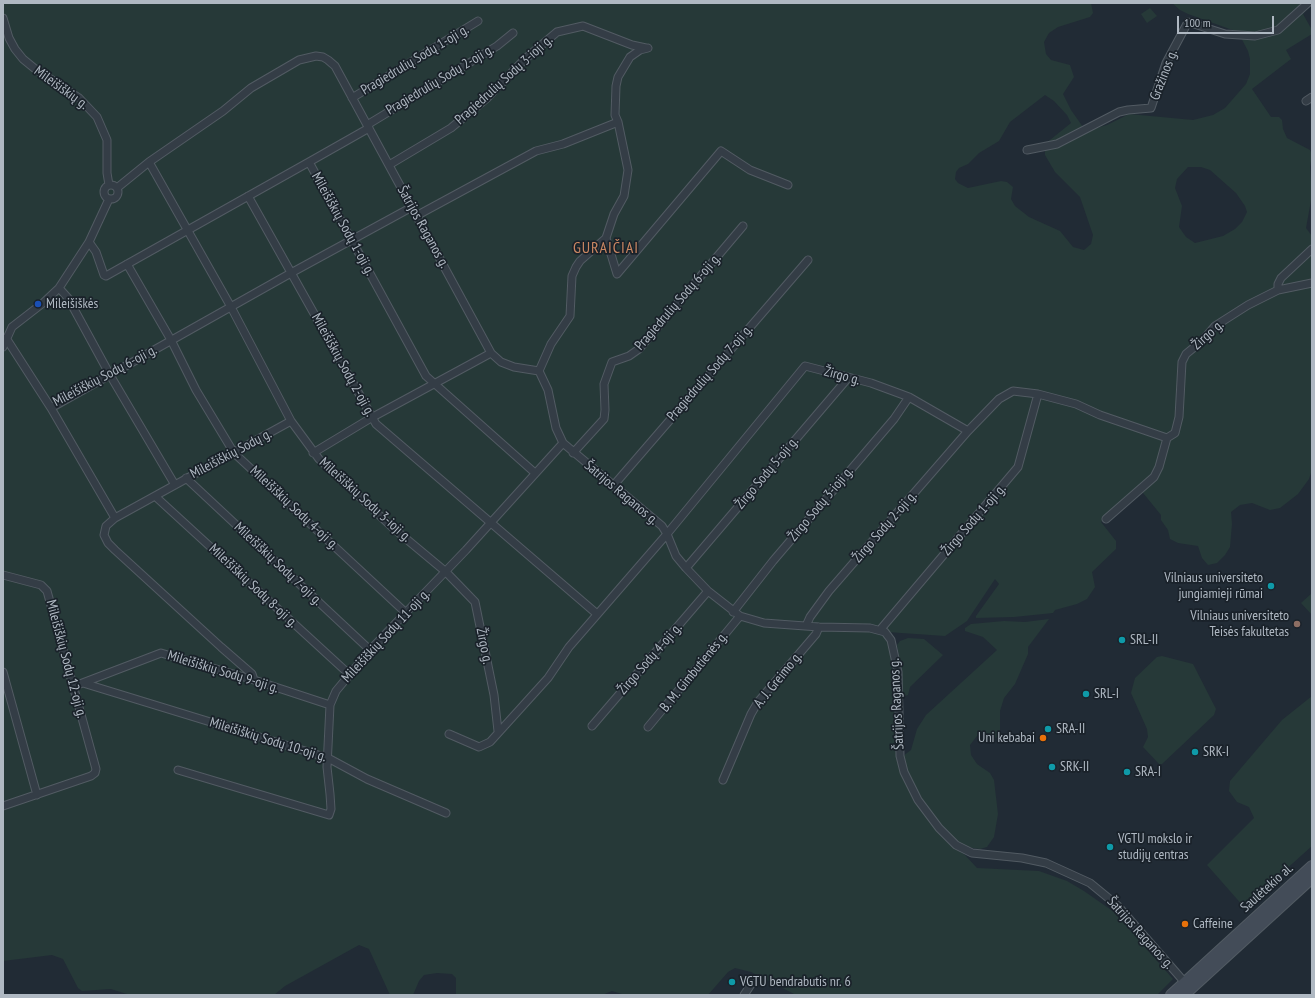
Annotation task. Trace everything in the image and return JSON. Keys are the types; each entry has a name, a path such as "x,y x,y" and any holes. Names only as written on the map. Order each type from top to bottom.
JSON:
{"main road":[{"name":"Saulėtekio al.","path":"1186,989 1312,866"},
{"name":"Saulėtekio al.","path":"1171,995 1186,989 1312,878"}],"street":[{"name":"Gražinos g.","path":"1027,150 1057,144 1119,112 1151,108 1166,63 1188,22 1225,34 1255,36 1278,30 1308,3"},
{"name":"Mileišiškių g.","path":"3,18 9,38 15,50 23,59 79,98 97,117 107,140 106,174 109,185"},
{"name":"Pragiedrulių Sodų 1-oji g.","path":"352,98 478,21"},
{"name":"Pragiedrulių Sodų 3-ioji g.","path":"389,165 451,128 487,98 525,59 557,32 583,26 632,45 648,48 640,50 630,57 618,77 614,107 618,122"},
{"name":"Pragiedrulių Sodų 2-oji g.","path":"309,162 497,46 513,33"},
{"name":"Šatrijos Raganos g.","path":"117,188 149,162 223,111 251,88 299,60 309,57 323,56 335,66 491,353 501,362 514,367 539,371 548,390 556,428 563,443 573,453 662,526 676,556 686,568 708,591 736,614 764,623 819,627 870,628 885,632 891,640 898,672 900,756 904,772 918,800 939,828 956,845 972,853 1022,858 1046,863 1090,883 1118,906 1186,989"},
{"path":"416,216 536,151 563,144 618,122 626,157 627,179 624,196 614,214 606,238 580,261 576,267 572,276 570,316 551,344 539,371"},
{"path":"606,238 616,274 721,151 750,170 788,185"},
{"path":"149,162 231,307 291,421"},
{"name":"Mileišiškių Sodų 1-oji g.","path":"89,242 96,252 104,275 106,276 187,229 309,162 426,376 535,473"},
{"path":"3,348 12,327 43,303 59,288 89,242 109,199 116,197 118,193 117,188 113,185 105,187 105,196 109,199"},
{"name":"Mileišiškių Sodų 2-oji g.","path":"248,196 371,418 386,433 491,521"},
{"name":"Mileišiškių Sodų 6-oji g.","path":"6,338 51,408 291,272 412,207"},
{"name":"Pragiedrulių Sodų 6-oji g.","path":"573,453 604,418 604,384 612,362 629,356 639,349 744,226"},
{"path":"1278,290 1281,278 1312,249"},
{"name":"Pragiedrulių Sodų 7-oji g.","path":"613,486 808,260"},
{"name":"Mileišiškių Sodų 4-oji g.","path":"127,264 171,340 196,390 234,453 406,613"},
{"name":"Žirgo g.","path":"1106,519 1154,477 1160,467 1167,438 1175,433 1179,417 1182,362 1186,354 1218,323 1248,304 1278,290 1312,283"},
{"path":"59,288 68,298 110,375 175,485"},
{"path":"313,453 371,418 491,353"},
{"name":"Žirgo g.","path":"449,734 479,746 490,742 498,731 518,712 548,678 569,647 667,534 805,366 871,383 909,397 968,431"},
{"name":"Žirgo Sodų 5-oji g.","path":"686,568 848,378"},
{"path":"968,431 989,408 1008,393 1013,391 1038,394 1076,404 1100,415 1167,438"},
{"name":"Žirgo Sodų 1-oji g.","path":"880,630 1013,475 1022,457 1038,394"},
{"name":"Žirgo Sodų 3-ioji g.","path":"736,614 773,561 894,419 909,397"},
{"path":"51,408 115,518"},
{"name":"Mileišiškių Sodų 3-ioji g.","path":"291,421 313,453 392,527 446,572"},
{"name":"Mileišiškių Sodų g.","path":"254,680 252,674 108,543 104,535 104,530 106,526 115,518 156,497 186,478 291,421"},
{"name":"Žirgo Sodų 2-oji g.","path":"806,626 810,617 829,591 968,431"},
{"name":"Mileišiškių Sodų 11-oji g.","path":"178,770 329,815 331,802 328,758 330,741 330,705 336,691 370,650 446,572 563,443"},
{"name":"Mileišiškių Sodų 7-oji g.","path":"186,478 370,650"},
{"name":"Mileišiškių Sodų 8-oji g.","path":"156,497 350,675"},
{"path":"491,521 597,614"},
{"name":"Žirgo g.","path":"446,572 470,596 478,609 494,695 498,731"},
{"name":"Mileišiškių Sodų 12-oji g.","path":"3,576 41,585 46,589 96,769 95,774 91,776 37,795"},
{"name":"Žirgo Sodų 4-oji g.","path":"592,726 708,591"},
{"name":"B. M. Gimbutienės g.","path":"648,727 736,614"},
{"name":"A. J. Greimo g.","path":"723,780 751,714 758,702 816,634 819,627"},
{"name":"Mileišiškių Sodų 9-oji g.","path":"72,687 161,653 254,680 330,705"},
{"path":"3,672 37,795 3,806"},
{"name":"Mileišiškių Sodų 10-oji g.","path":"84,683 328,758 367,779 446,813"},
{"path":"744,995 752,983"}],"green space":[{"path":"3,3 1091,3 1093,13 1090,17 1058,27 1049,33 1044,42 1046,54 1051,60 1070,65 1074,77 1063,94 1071,110 1083,127 1097,128 1107,125 1129,114 1193,120 1213,115 1225,108 1246,84 1250,74 1250,59 1248,51 1238,32 1188,14 1180,10 1172,3 1312,3 1303,14 1312,30 1312,34 1286,50 1291,59 1252,89 1271,117 1279,117 1282,120 1283,129 1287,138 1310,150 1312,155 1310,167 1312,195 1306,228 1312,236 1312,470 1309,479 1298,494 1280,508 1270,510 1252,503 1240,505 1231,512 1232,524 1230,547 1217,563 1208,565 1202,558 1198,546 1178,543 1170,539 1168,530 1161,520 1161,515 1139,488 1101,522 1116,541 1116,549 1092,572 1095,587 1087,599 1077,604 1055,610 1053,613 1014,617 976,618 999,584 995,579 967,621 945,636 887,632 893,676 896,754 899,769 913,798 930,823 949,844 965,855 977,868 1039,871 1067,881 1114,912 1173,979 1157,995 796,995 751,972 735,968 728,972 708,995 625,995 612,991 602,995 456,995 456,978 452,974 437,973 424,975 419,981 413,995 390,995 369,949 359,945 285,986 274,995 130,995 111,989 82,991 78,988 63,959 52,955 3,961","holes":["1045,95 1054,101 1067,115 1071,123 1045,144 1045,155 1055,172 1080,197 1093,235 1091,244 1084,250 1073,247 1060,231 1029,217 1015,206 1011,199 1013,187 1007,182 1001,181 968,188 958,183 955,179 956,172 959,168 968,164 979,153 999,141 1010,122","1188,167 1201,167 1210,170 1236,193 1245,206 1247,212 1242,222 1235,229 1223,236 1195,243 1186,237 1179,227 1182,206 1175,188 1177,179"]},
{"path":"1150,8 1157,16 1147,23 1141,14"},
{"path":"1312,593 1312,615 1301,603"},
{"path":"1049,619 1028,647 1028,654 1015,684 1004,698 1000,711 1000,734 997,738 985,735 977,736 970,745 971,755 977,764 990,773 994,780 998,814 994,837 987,847 980,849 966,847 956,841 933,815 918,792 907,771 903,756 911,750 917,729 926,715 997,650 983,637 965,631 965,628 971,624 1004,621 1025,622"},
{"path":"908,638 924,639 943,655 910,687 908,695 902,697 901,668 897,645 900,641"},
{"path":"1162,656 1193,664 1216,709 1214,715 1162,764 1159,764 1143,747 1148,737 1147,729 1131,693 1135,678 1157,657"},
{"path":"1312,696 1312,846 1244,907 1207,865 1254,818 1249,807 1237,802 1229,791 1230,781 1282,720"}],"place":[{"name":"Mileišiškės","path":"38,304"},
{"name":"Vilniaus universiteto jungiamieji rūmai","path":"1271,586"},
{"name":"Vilniaus universiteto Teisės fakultetas","path":"1297,624"},
{"name":"SRL-II","path":"1122,640"},
{"name":"SRL-I","path":"1086,694"},
{"name":"SRA-II","path":"1048,729"},
{"name":"Uni kebabai","path":"1043,738"},
{"name":"SRK-I","path":"1195,752"},
{"name":"SRK-II","path":"1052,767"},
{"name":"SRA-I","path":"1127,772"},
{"name":"VGTU mokslo ir studijų centras","path":"1110,847"},
{"name":"Caffeine","path":"1185,924"},
{"name":"VGTU bendrabutis nr. 6","path":"732,982"}],"district":[{"name":"GURAIČIAI","path":"606,248"}]}
